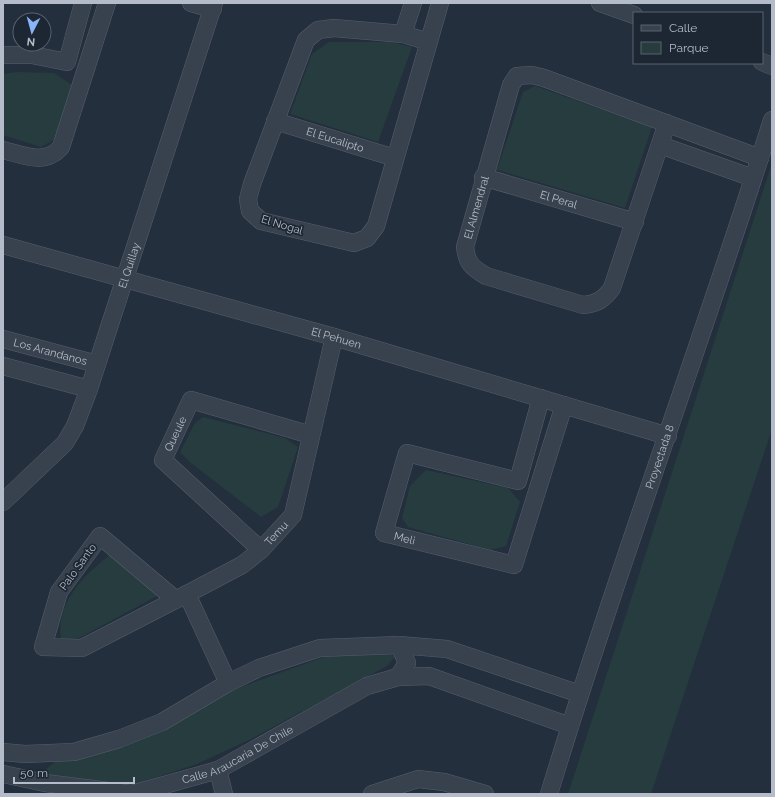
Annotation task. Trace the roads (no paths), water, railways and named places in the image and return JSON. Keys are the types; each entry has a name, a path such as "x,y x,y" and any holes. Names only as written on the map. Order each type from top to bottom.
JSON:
{"street":[{"path":"67,62 83,3"},
{"path":"3,150 37,159 48,157 58,151 63,142 106,3"},
{"path":"191,3 214,6"},
{"path":"403,34 413,3"},
{"name":"El Nogal","path":"429,42 403,34 334,28 318,30 306,40 275,121 248,199 250,211 261,221 340,241 354,243 368,238 376,226 395,158 429,42 440,3"},
{"path":"600,3 633,16"},
{"name":"El Quillay","path":"3,502 65,443 75,426 89,389 214,6"},
{"path":"3,55 32,55 67,62 84,76"},
{"name":"El Almendral","path":"667,123 612,288 606,297 595,304 583,305 486,276 473,269 466,258 465,246 483,177 511,85 518,76 532,75 544,78 667,123 760,158"},
{"name":"Proyectada 8","path":"549,794 580,694 668,436 772,120"},
{"name":"El Eucalipto","path":"275,121 395,158"},
{"path":"660,145 753,178"},
{"name":"El Peral","path":"483,177 635,222"},
{"name":"El Pehuen","path":"3,245 334,337 668,436"},
{"name":"Temu","path":"182,597 242,565 261,550 292,515 334,337"},
{"name":"Los Arandanos","path":"3,339 97,364"},
{"path":"3,366 89,389"},
{"path":"518,481 541,398"},
{"name":"Queule","path":"261,550 163,460 191,400 311,435"},
{"name":"Meli","path":"539,487 407,453 384,533 514,565 539,487 564,405"},
{"name":"Palo Santo","path":"100,536 182,597 82,648 43,647 59,592 100,536"},
{"path":"182,597 228,683"},
{"path":"3,752 25,754 74,752 119,739 162,722 228,683 260,668 320,648 399,645 447,649 580,694"},
{"path":"398,677 407,663 399,645"},
{"name":"Calle Araucaria De Chile","path":"25,754 11,775 44,789 132,794 218,770 367,686 398,677 429,676 570,726"},
{"path":"218,770 224,794"},
{"path":"372,794 418,779 443,788 485,794"}]}
